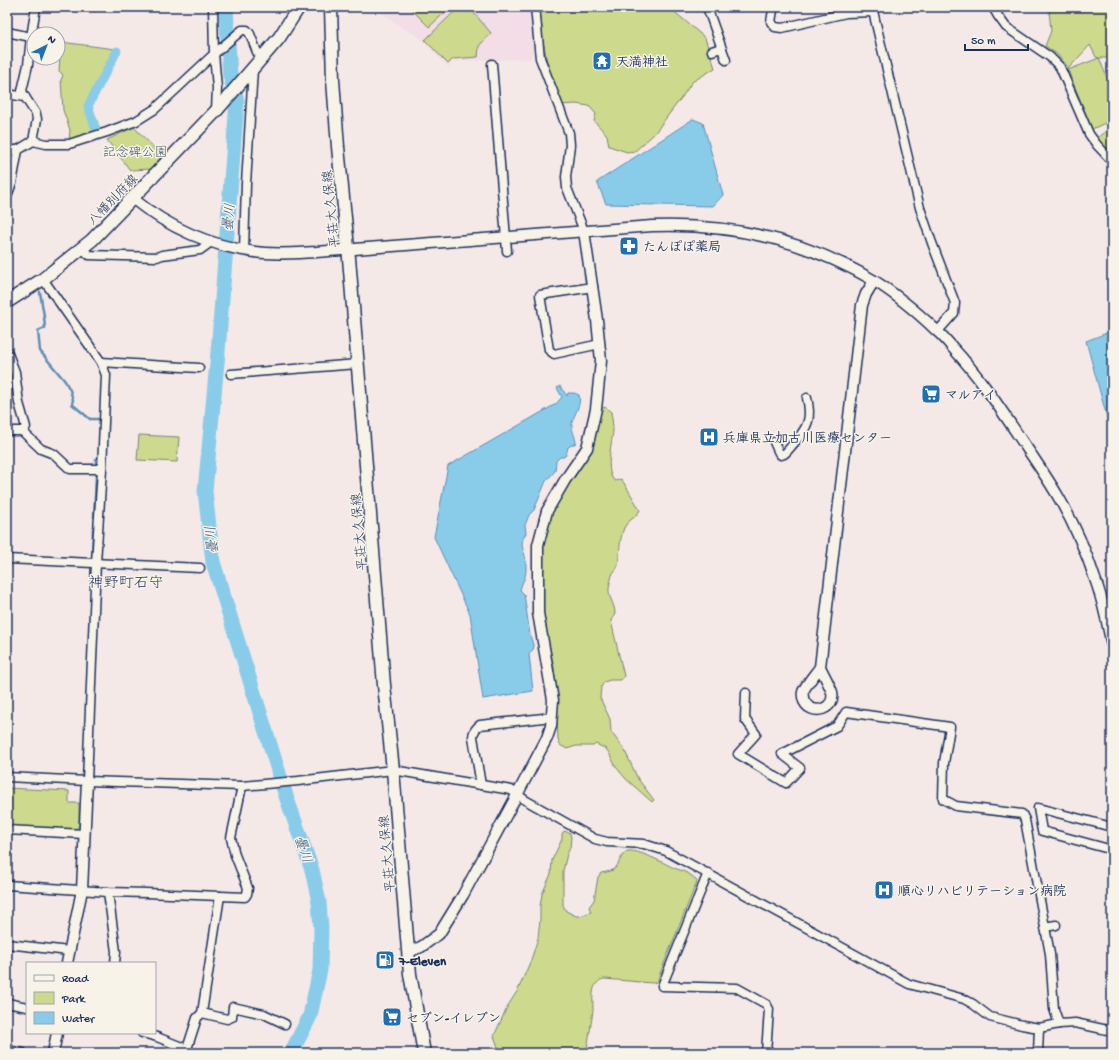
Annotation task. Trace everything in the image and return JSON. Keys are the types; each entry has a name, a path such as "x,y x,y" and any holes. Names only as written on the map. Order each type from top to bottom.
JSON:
{"main road":[{"name":"八幡別府線","path":"7,302 43,279 82,248 132,198 216,111 253,69 283,31 299,7"},
{"name":"平荘大久保線","path":"331,7 333,80 338,147 358,364 384,685 393,770 410,974 424,1053"}],"street":[{"path":"33,26 36,7"},
{"path":"213,7 214,54 217,88 216,111"},
{"path":"408,952 421,947 439,934 463,895 552,726 553,700 538,613 538,545 546,511 587,448 598,397 602,361 593,287 584,231 567,188 566,177 570,145 569,133 540,58 535,7"},
{"path":"707,7 726,60"},
{"path":"772,7 771,22 775,27 782,28 846,13 873,10 920,208 933,248 955,303 954,313 938,331"},
{"path":"992,7 1006,27 1050,57 1060,66 1089,134 1112,161"},
{"path":"7,150 18,150 33,141 46,144 69,144 136,121 155,110 214,54 242,30 247,30 257,52 263,56"},
{"path":"7,32 26,36"},
{"path":"712,51 721,48"},
{"path":"492,64 507,251"},
{"path":"28,66 22,91 36,114 37,119 33,141"},
{"path":"244,250 246,184 253,69"},
{"path":"7,94 25,97"},
{"path":"7,196 12,183 18,150"},
{"path":"132,198 163,220 183,231 211,242 260,253 284,254 348,250 677,225 707,226 766,236 832,259 874,281 905,303 938,331 967,363 993,397 1059,498 1082,544 1096,580 1112,644"},
{"path":"82,248 89,255 157,257 200,250 211,242"},
{"path":"43,279 101,362 106,375 96,563 82,890 67,962"},
{"path":"820,667 862,305 866,294 874,281"},
{"path":"593,287 540,295 549,350 554,354 600,344"},
{"path":"7,352 15,372 19,403 26,427 22,431"},
{"path":"101,362 199,368"},
{"path":"231,374 358,364"},
{"path":"774,442 781,455 784,454 802,433 807,425 810,410 807,398"},
{"path":"7,431 22,431 41,449 54,454 70,469 102,469"},
{"path":"7,560 200,568"},
{"path":"746,693 746,719 756,734 738,754 786,783 800,768 782,754 837,726 846,712 950,727 944,763 943,799 956,806 1022,814 1025,820 1050,954 1054,1009 1059,1024"},
{"path":"481,785 473,737 473,733 476,728 480,725 552,717"},
{"path":"7,777 242,786 393,770 511,790 517,795 595,839 607,842 644,844 666,851 910,984 964,999 990,1017 1039,1028 1059,1024 1076,1023 1112,1031"},
{"path":"7,885 108,892 146,892 245,897 248,894 248,888 234,855 231,838 242,786"},
{"path":"1112,827 1038,808 1042,831 1109,849 1112,846"},
{"path":"7,830 84,834"},
{"path":"708,873 662,986 737,988 766,1004 769,1009 766,1053"},
{"path":"108,892 116,952 115,962"},
{"path":"146,1034 157,1037 187,1051 197,1018 202,1013 220,896"},
{"path":"1045,927 1056,925"},
{"path":"7,944 69,951"},
{"path":"7,1003 26,1007"},
{"path":"202,1013 227,1019 232,1017 233,1007 264,1014 285,1024"},
{"path":"1038,1053 1039,1028"},
{"path":"53,1053 57,1034"},
{"path":"7,1050 23,1053"}],"shaded area":[{"path":"374,7 533,7 535,49 530,59 454,61 448,67 419,37 402,28"}],"green space":[{"path":"409,7 451,7 429,27"},
{"path":"459,7 469,7 491,33 479,46 478,57 453,59 448,64 425,40"},
{"path":"540,7 669,7 705,38 715,68 692,82 654,134 635,151 627,152 609,146 607,135 594,121 596,114 589,106 576,104 561,105 548,67 543,41"},
{"path":"1051,7 1112,7 1112,58 1096,57 1090,45 1069,68 1057,54 1045,46 1051,31 1049,10"},
{"path":"66,43 115,49 87,106 96,133 69,141 70,130 63,110 61,80 63,75 59,71 59,66 66,66"},
{"path":"1099,58 1110,85 1112,86 1112,120 1092,129 1068,70"},
{"path":"1112,126 1112,156 1097,138"},
{"name":"記念碑公園","path":"134,127 162,156 151,169 130,170 107,140"},
{"path":"605,407 611,412 613,423 609,465 610,472 615,481 621,479 640,510 624,528 622,533 618,565 612,575 609,588 615,613 611,621 624,676 621,680 610,680 604,682 601,687 600,698 610,719 611,732 624,749 638,779 654,800 652,802 626,779 616,767 606,749 596,744 593,746 576,746 567,749 560,745 558,740 558,706 554,667 545,626 542,601 542,557 546,533 552,512 558,500 586,460 592,444 601,409"},
{"path":"139,435 179,437 177,462 137,460"},
{"path":"7,788 69,791 69,803 79,803 79,826 75,829 7,826"},
{"path":"564,831 570,833 571,837 570,848 563,871 563,905 566,911 576,916 591,912 589,907 594,900 598,877 601,873 612,871 617,866 623,854 628,851 638,852 688,873 697,881 657,981 652,983 603,979 596,984 593,993 593,1010 586,1053 500,1053 494,1036 507,1007 518,990 531,960 538,938 542,894 551,874 552,860 562,839 562,834"}],"water":[{"path":"693,119 703,123 723,195 713,206 606,204 597,182"},
{"path":"1112,331 1112,436 1086,341"},
{"path":"560,386 567,396 568,393 574,393 579,395 580,398 572,423 576,443 568,447 564,457 560,457 556,461 555,471 546,481 534,510 529,515 525,525 526,533 522,542 526,559 526,569 520,590 524,594 530,635 534,648 529,654 533,691 483,699 470,614 434,537 448,466 556,404 562,397 557,388"}],"waterway":[{"name":"曇川","path":"226,7 230,75 237,101 218,352 205,491 213,562 287,799 312,870 319,902 321,928 320,970 310,1016 291,1053"},
{"path":"97,132 88,106 117,51"},
{"path":"40,292 45,328 38,331 40,351 65,381 70,390 73,400 72,404 90,419 101,419"},
{"path":"96,459 96,467"},
{"path":"94,517 96,476"},
{"path":"90,560 92,560 93,529"}],"place":[{"name":"天満神社","path":"602,61"},
{"name":"たんぽぽ薬局","path":"629,246"},
{"name":"マルアイ","path":"931,394"},
{"name":"兵庫県立加古川医療センター","path":"709,437"},
{"name":"順心リハビリテーション病院","path":"884,890"},
{"name":"7-Eleven","path":"385,960"},
{"name":"セブン-イレブン","path":"392,1017"}],"district":[{"name":"神野町石守","path":"126,582"}]}
